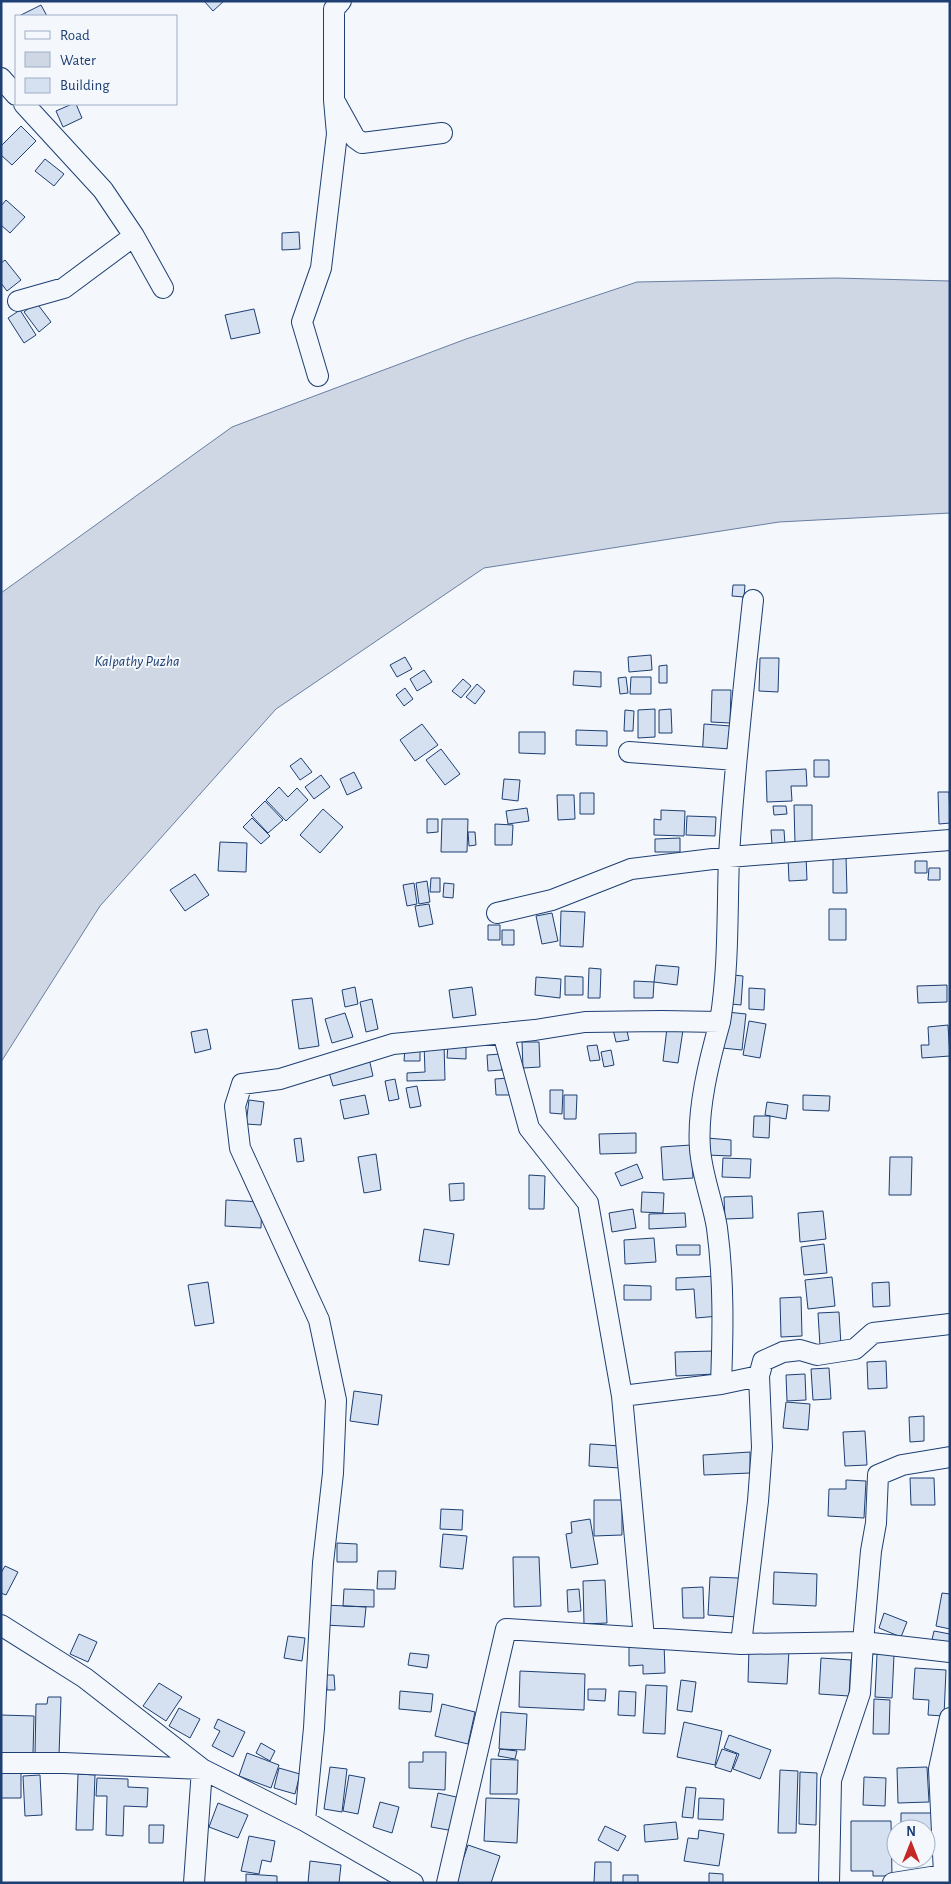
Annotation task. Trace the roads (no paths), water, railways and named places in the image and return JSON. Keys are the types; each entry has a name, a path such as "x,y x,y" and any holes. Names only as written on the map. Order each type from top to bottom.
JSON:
{"street":[{"path":"318,376 302,322 321,268 337,134 334,100 334,9 341,1"},
{"path":"1,78 15,94"},
{"path":"334,100 354,138 362,143 442,133"},
{"path":"25,105 103,190 134,236 163,288"},
{"path":"18,301 64,288 134,236"},
{"path":"721,1384 724,1321 717,1237 700,1150 702,1099 720,1022 725,990 729,857 736,760 753,600"},
{"path":"629,752 736,760"},
{"path":"497,913 552,900 631,869 729,857 950,840"},
{"path":"305,1821 314,1728 323,1562 333,1473 336,1400 319,1320 240,1148 235,1106 242,1084 280,1079 393,1044 503,1033 585,1022 720,1022"},
{"path":"503,1033 528,1128 588,1202 622,1396 644,1638"},
{"path":"741,1644 758,1501 762,1446 759,1376 763,1361 783,1352 800,1350 818,1356 855,1349 873,1333 950,1324"},
{"path":"622,1396 721,1384 759,1376"},
{"path":"829,1883 831,1780 860,1693 871,1551 876,1523 878,1475 902,1465 950,1457"},
{"path":"1,1625 86,1678 202,1769 305,1821 413,1883"},
{"path":"447,1883 506,1629 741,1644 863,1642 950,1652"},
{"path":"893,1883 947,1874 939,1769 950,1718"},
{"path":"1,1763 64,1763 202,1769"},
{"path":"194,1883 202,1769"}],"water":[{"name":"Kalpathy Puzha","path":"836,278 950,281 950,513 779,522 484,568 276,709 100,906 1,1062 1,593 232,427 466,339 637,282"}]}
